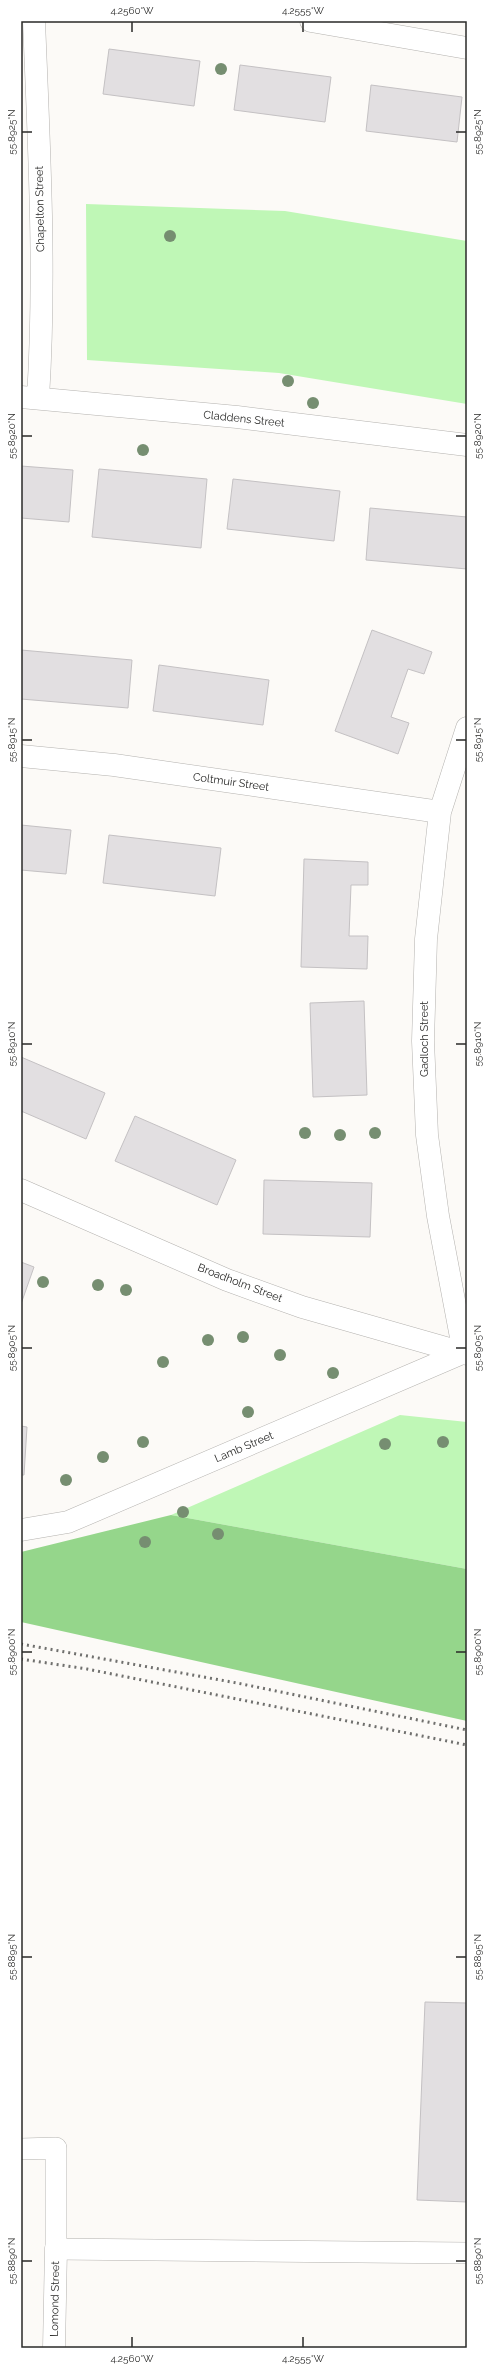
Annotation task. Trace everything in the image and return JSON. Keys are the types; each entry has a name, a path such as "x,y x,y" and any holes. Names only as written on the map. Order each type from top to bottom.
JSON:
{"street":[{"name":"Chapelton Street","path":"30,398 41,358 41,206 34,21"},
{"path":"312,21 467,48"},
{"name":"Claddens Street","path":"30,398 237,417 467,445"},
{"name":"Gadloch Street","path":"466,1353 438,1216 426,1111 423,1041 426,939 440,812 467,728"},
{"name":"Coltmuir Street","path":"21,756 114,765 440,812"},
{"name":"Broadholm Street","path":"21,1190 228,1280 302,1307 466,1353"},
{"name":"Lamb Street","path":"21,1530 68,1522 466,1353"},
{"name":"Lomond Street","path":"54,2348 56,2249"}],"lane":[{"path":"21,2149 56,2148 56,2249 467,2253"}],"green space":[{"path":"86,204 285,211 467,241 467,404 279,373 87,360"},
{"path":"400,1415 467,1422 467,1569 171,1515"},
{"path":"171,1515 467,1569 467,1721 21,1622 21,1552"}],"building":[{"path":"109,49 200,61 194,106 103,94"},
{"path":"240,65 331,77 325,122 234,110"},
{"path":"371,85 462,97 457,142 366,131"},
{"path":"21,466 73,470 69,522 21,518"},
{"path":"99,469 207,479 201,548 92,537"},
{"path":"233,479 340,491 334,541 227,529"},
{"path":"370,508 467,517 467,569 366,560"},
{"path":"372,630 432,652 424,674 408,669 391,717 409,723 398,754 335,731"},
{"path":"21,650 132,660 128,708 21,699"},
{"path":"159,665 269,680 263,725 153,711"},
{"path":"21,825 71,830 66,874 21,870"},
{"path":"109,835 221,848 215,896 103,883"},
{"path":"304,859 368,862 368,885 351,885 349,936 368,936 367,969 301,967"},
{"path":"364,1001 367,1095 313,1097 310,1003"},
{"path":"21,1057 105,1093 86,1139 21,1111"},
{"path":"135,1116 236,1160 217,1205 115,1161"},
{"path":"264,1180 372,1183 370,1237 263,1234"},
{"path":"21,1262 34,1267 21,1304"},
{"path":"21,1426 27,1427 24,1475 21,1475"},
{"path":"425,2002 467,2003 467,2202 417,2200"}],"railway":[{"path":"21,1644 237,1683 467,1730"},
{"path":"21,1659 87,1669 467,1745"}]}
